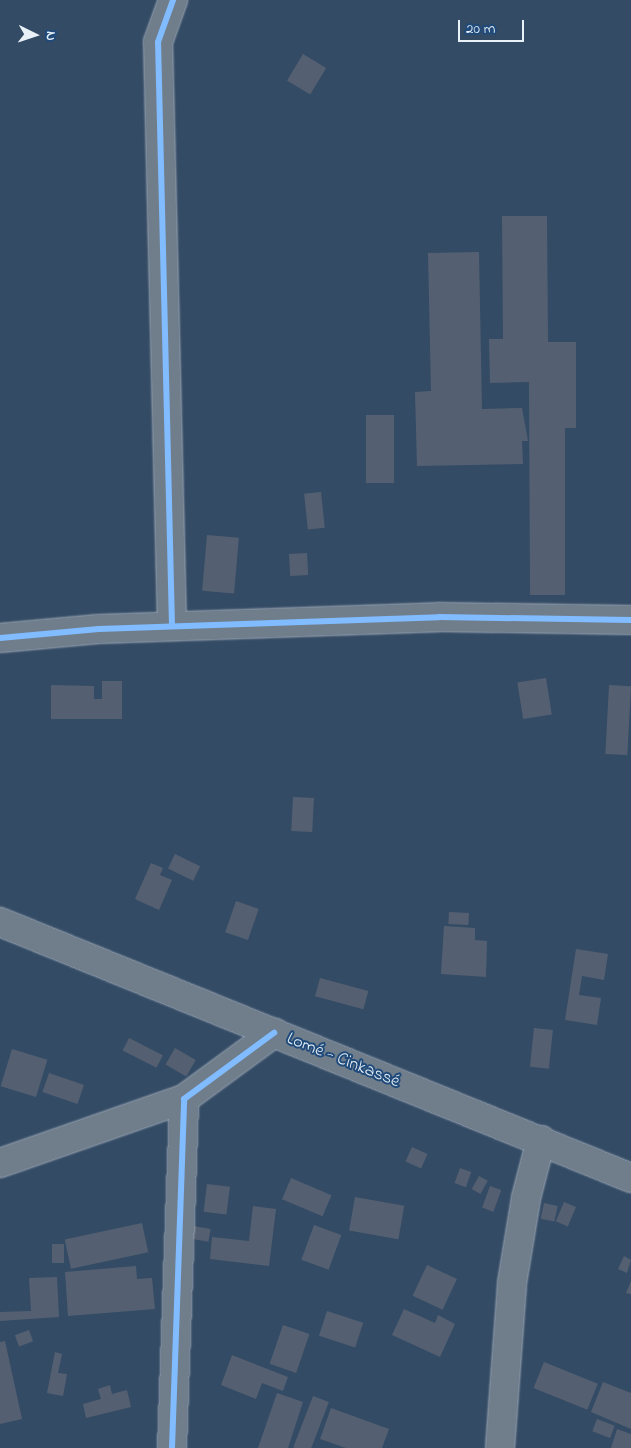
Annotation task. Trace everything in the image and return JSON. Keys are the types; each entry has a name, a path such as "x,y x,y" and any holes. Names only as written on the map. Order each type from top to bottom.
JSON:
{"main road":[{"path":"172,626 158,42 174,0"},
{"path":"0,638 172,626 439,617 631,620"},
{"name":"Lomé - Cinkassé","path":"0,922 631,1178"},
{"path":"0,1163 184,1098 274,1033"},
{"path":"172,1448 184,1098"},
{"path":"500,1448 512,1283 526,1198 541,1140"}],"building":[{"path":"303,54 326,68 310,94 287,81"},
{"path":"502,216 547,216 548,342 576,342 576,428 565,428 565,595 530,595 529,382 490,383 489,339 503,339"},
{"path":"479,252 482,409 522,408 528,441 522,441 523,464 417,466 415,392 431,391 428,253"},
{"path":"366,415 394,415 394,483 366,483"},
{"path":"321,492 325,528 308,530 304,494"},
{"path":"207,535 239,538 234,594 202,591"},
{"path":"307,553 308,575 290,576 289,554"},
{"path":"546,678 552,715 523,719 517,683"},
{"path":"102,681 122,681 122,719 51,719 51,685 94,686 94,699 102,699"},
{"path":"609,685 631,686 627,755 605,754"},
{"path":"293,797 314,798 312,832 291,831"},
{"path":"175,854 200,866 193,881 168,868"},
{"path":"151,863 163,868 160,875 172,880 159,910 135,899"},
{"path":"236,901 259,909 248,940 225,932"},
{"path":"449,912 469,913 468,925 448,924"},
{"path":"444,926 475,928 475,940 487,941 486,977 441,974"},
{"path":"576,949 608,954 604,980 582,976 579,995 601,998 597,1025 565,1020"},
{"path":"320,978 368,991 363,1009 315,996"},
{"path":"534,1028 553,1030 549,1069 530,1067"},
{"path":"129,1038 163,1055 157,1068 123,1050"},
{"path":"175,1048 196,1060 186,1076 166,1064"},
{"path":"12,1049 47,1060 36,1097 1,1086"},
{"path":"49,1073 84,1085 77,1104 42,1092"},
{"path":"412,1147 428,1154 421,1169 405,1162"},
{"path":"460,1168 471,1172 466,1187 455,1183"},
{"path":"479,1176 488,1181 480,1194 472,1189"},
{"path":"291,1178 332,1195 323,1216 282,1199"},
{"path":"207,1184 230,1187 226,1215 204,1212"},
{"path":"490,1186 501,1190 493,1212 482,1208"},
{"path":"355,1197 404,1206 398,1239 349,1230"},
{"path":"564,1202 576,1207 568,1226 556,1221"},
{"path":"544,1203 558,1206 554,1222 541,1219"},
{"path":"253,1206 276,1209 269,1266 210,1259 212,1237 249,1241"},
{"path":"142,1223 148,1252 71,1269 65,1239"},
{"path":"188,1225 211,1229 208,1242 186,1238"},
{"path":"314,1225 341,1235 329,1270 301,1260"},
{"path":"52,1244 64,1244 64,1263 52,1263"},
{"path":"624,1256 631,1260 627,1273 618,1269"},
{"path":"427,1265 457,1279 443,1310 413,1296"},
{"path":"136,1266 137,1279 152,1278 155,1309 68,1316 65,1272"},
{"path":"57,1277 59,1317 0,1321 0,1312 31,1311 29,1278"},
{"path":"631,1281 631,1294 626,1293"},
{"path":"404,1309 435,1323 438,1315 455,1324 440,1357 392,1335"},
{"path":"327,1311 363,1323 355,1347 319,1336"},
{"path":"283,1325 309,1334 296,1373 270,1364"},
{"path":"29,1330 33,1341 19,1346 15,1335"},
{"path":"5,1341 22,1419 0,1424 0,1342"},
{"path":"55,1352 62,1354 58,1373 67,1374 63,1396 47,1393"},
{"path":"232,1355 288,1377 283,1391 262,1383 256,1399 221,1385"},
{"path":"544,1362 598,1384 587,1410 534,1388"},
{"path":"603,1382 631,1393 631,1429 591,1412"},
{"path":"110,1385 112,1394 127,1390 131,1407 86,1418 83,1404 101,1399 98,1389"},
{"path":"277,1393 303,1402 288,1448 258,1448"},
{"path":"313,1396 329,1402 311,1448 293,1447"},
{"path":"331,1408 389,1429 382,1448 346,1448 320,1439"},
{"path":"597,1419 615,1426 610,1438 592,1431"},
{"path":"617,1429 631,1434 631,1448 611,1448"}],"cycle path":[{"path":"172,626 158,42 173,0"},
{"path":"0,638 99,629 439,617 631,620"},
{"path":"172,1448 184,1099 274,1033"}]}
